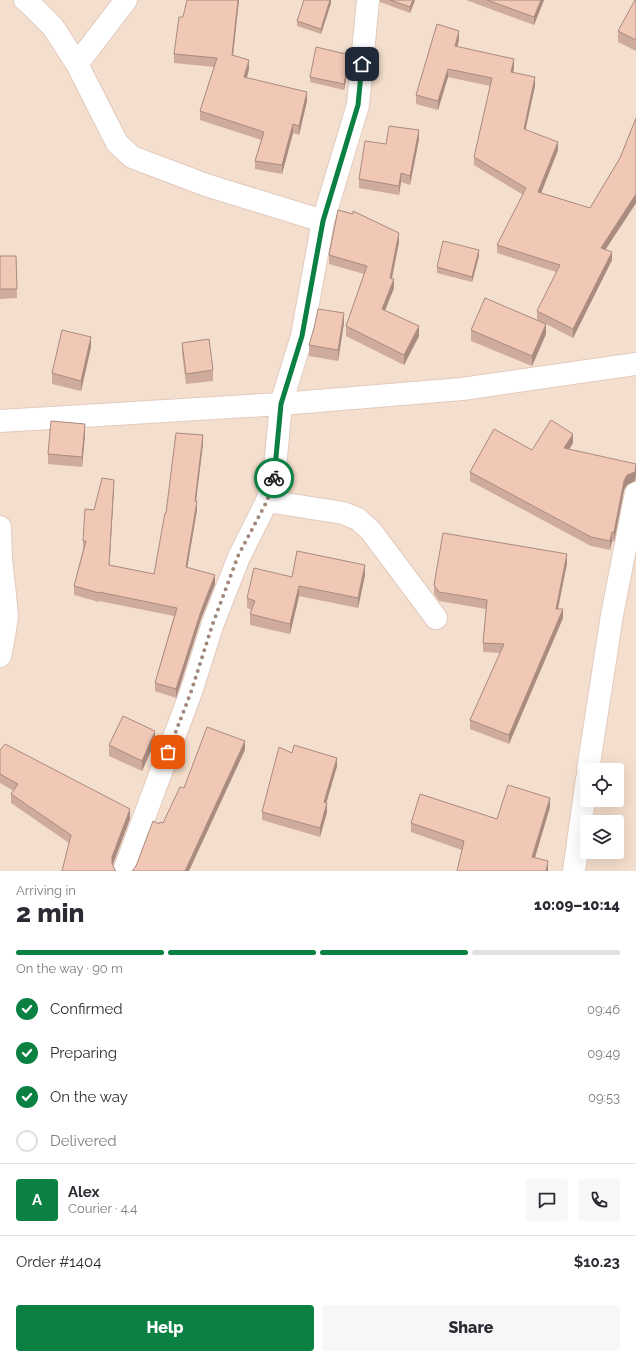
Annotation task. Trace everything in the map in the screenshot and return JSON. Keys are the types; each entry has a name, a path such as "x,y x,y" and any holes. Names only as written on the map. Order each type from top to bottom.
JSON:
{"street":[{"path":"25,0 53,28 77,64 118,142 132,156 206,185 323,221"},
{"path":"77,64 126,0"},
{"path":"124,871 191,692 213,623 238,556 267,501 274,478 281,404 302,336 323,221 358,105 368,0"},
{"path":"0,421 281,404 462,389 636,364"},
{"path":"589,763 612,615 636,493"},
{"path":"267,501 342,513 358,519 371,531 436,618"},
{"path":"0,527 6,616 0,656"},
{"path":"574,871 583,807"}],"shaded area":[{"path":"0,0 636,0 636,871 0,871"}],"building":[{"path":"187,0 238,0 232,55 249,60 244,77 307,92 299,126 293,124 282,165 255,161 264,132 200,111 217,58 174,54 179,17 183,17"},
{"path":"304,0 330,0 321,29 297,21"},
{"path":"390,0 413,0 410,7"},
{"path":"487,0 541,0 534,17"},
{"path":"636,0 636,40 618,31"},
{"path":"437,24 459,31 455,46 514,59 511,72 535,77 524,129 558,142 538,192 590,208 620,158 636,118 636,194 601,248 612,252 573,329 537,311 560,265 497,245 526,188 474,157 492,78 448,69 438,101 416,95"},
{"path":"316,47 350,55 344,84 310,77"},
{"path":"389,126 419,130 410,176 401,173 399,186 359,179 365,141 386,144"},
{"path":"338,210 353,214 353,211 399,233 390,278 394,279 382,309 419,326 404,355 346,326 367,266 329,255"},
{"path":"443,241 479,250 472,277 437,267"},
{"path":"0,256 16,256 17,289 0,289"},
{"path":"485,298 546,324 532,356 471,330"},
{"path":"318,309 344,313 338,350 309,345"},
{"path":"62,330 91,337 81,381 52,373"},
{"path":"209,339 213,370 186,374 182,343"},
{"path":"551,420 573,434 564,448 636,464 635,472 627,475 624,481 614,532 612,532 610,541 591,537 470,472 494,429 532,450"},
{"path":"51,421 85,424 82,457 48,454"},
{"path":"176,433 203,435 195,501 197,501 186,567 215,575 201,611 176,689 155,683 177,608 99,593 74,586 86,541 83,541 85,509 94,510 102,478 114,480 109,565 154,574 166,513"},
{"path":"443,533 567,554 556,609 563,609 509,735 470,720 504,644 483,643 487,600 439,592 434,585"},
{"path":"297,551 365,565 358,598 299,586 290,624 250,614 255,601 247,598 254,568 292,577"},
{"path":"123,716 155,731 142,761 109,745"},
{"path":"207,727 245,741 185,871 132,871 136,866 153,821 159,824 160,822 163,823 180,787 184,788"},
{"path":"5,744 130,809 112,857 112,863 116,871 62,871 71,835 11,794 18,784 0,774 0,750"},
{"path":"294,745 337,758 324,802 327,803 320,828 262,812 279,747 292,753"},
{"path":"508,785 550,798 532,857 548,861 546,871 457,871 464,841 411,823 420,794 497,819"}],"way so far":[{"path":"168,752 191,692 213,623 238,556 267,501 274,478"}],"route":[{"path":"274,478 281,404 302,336 323,221 358,105 362,64"}]}
